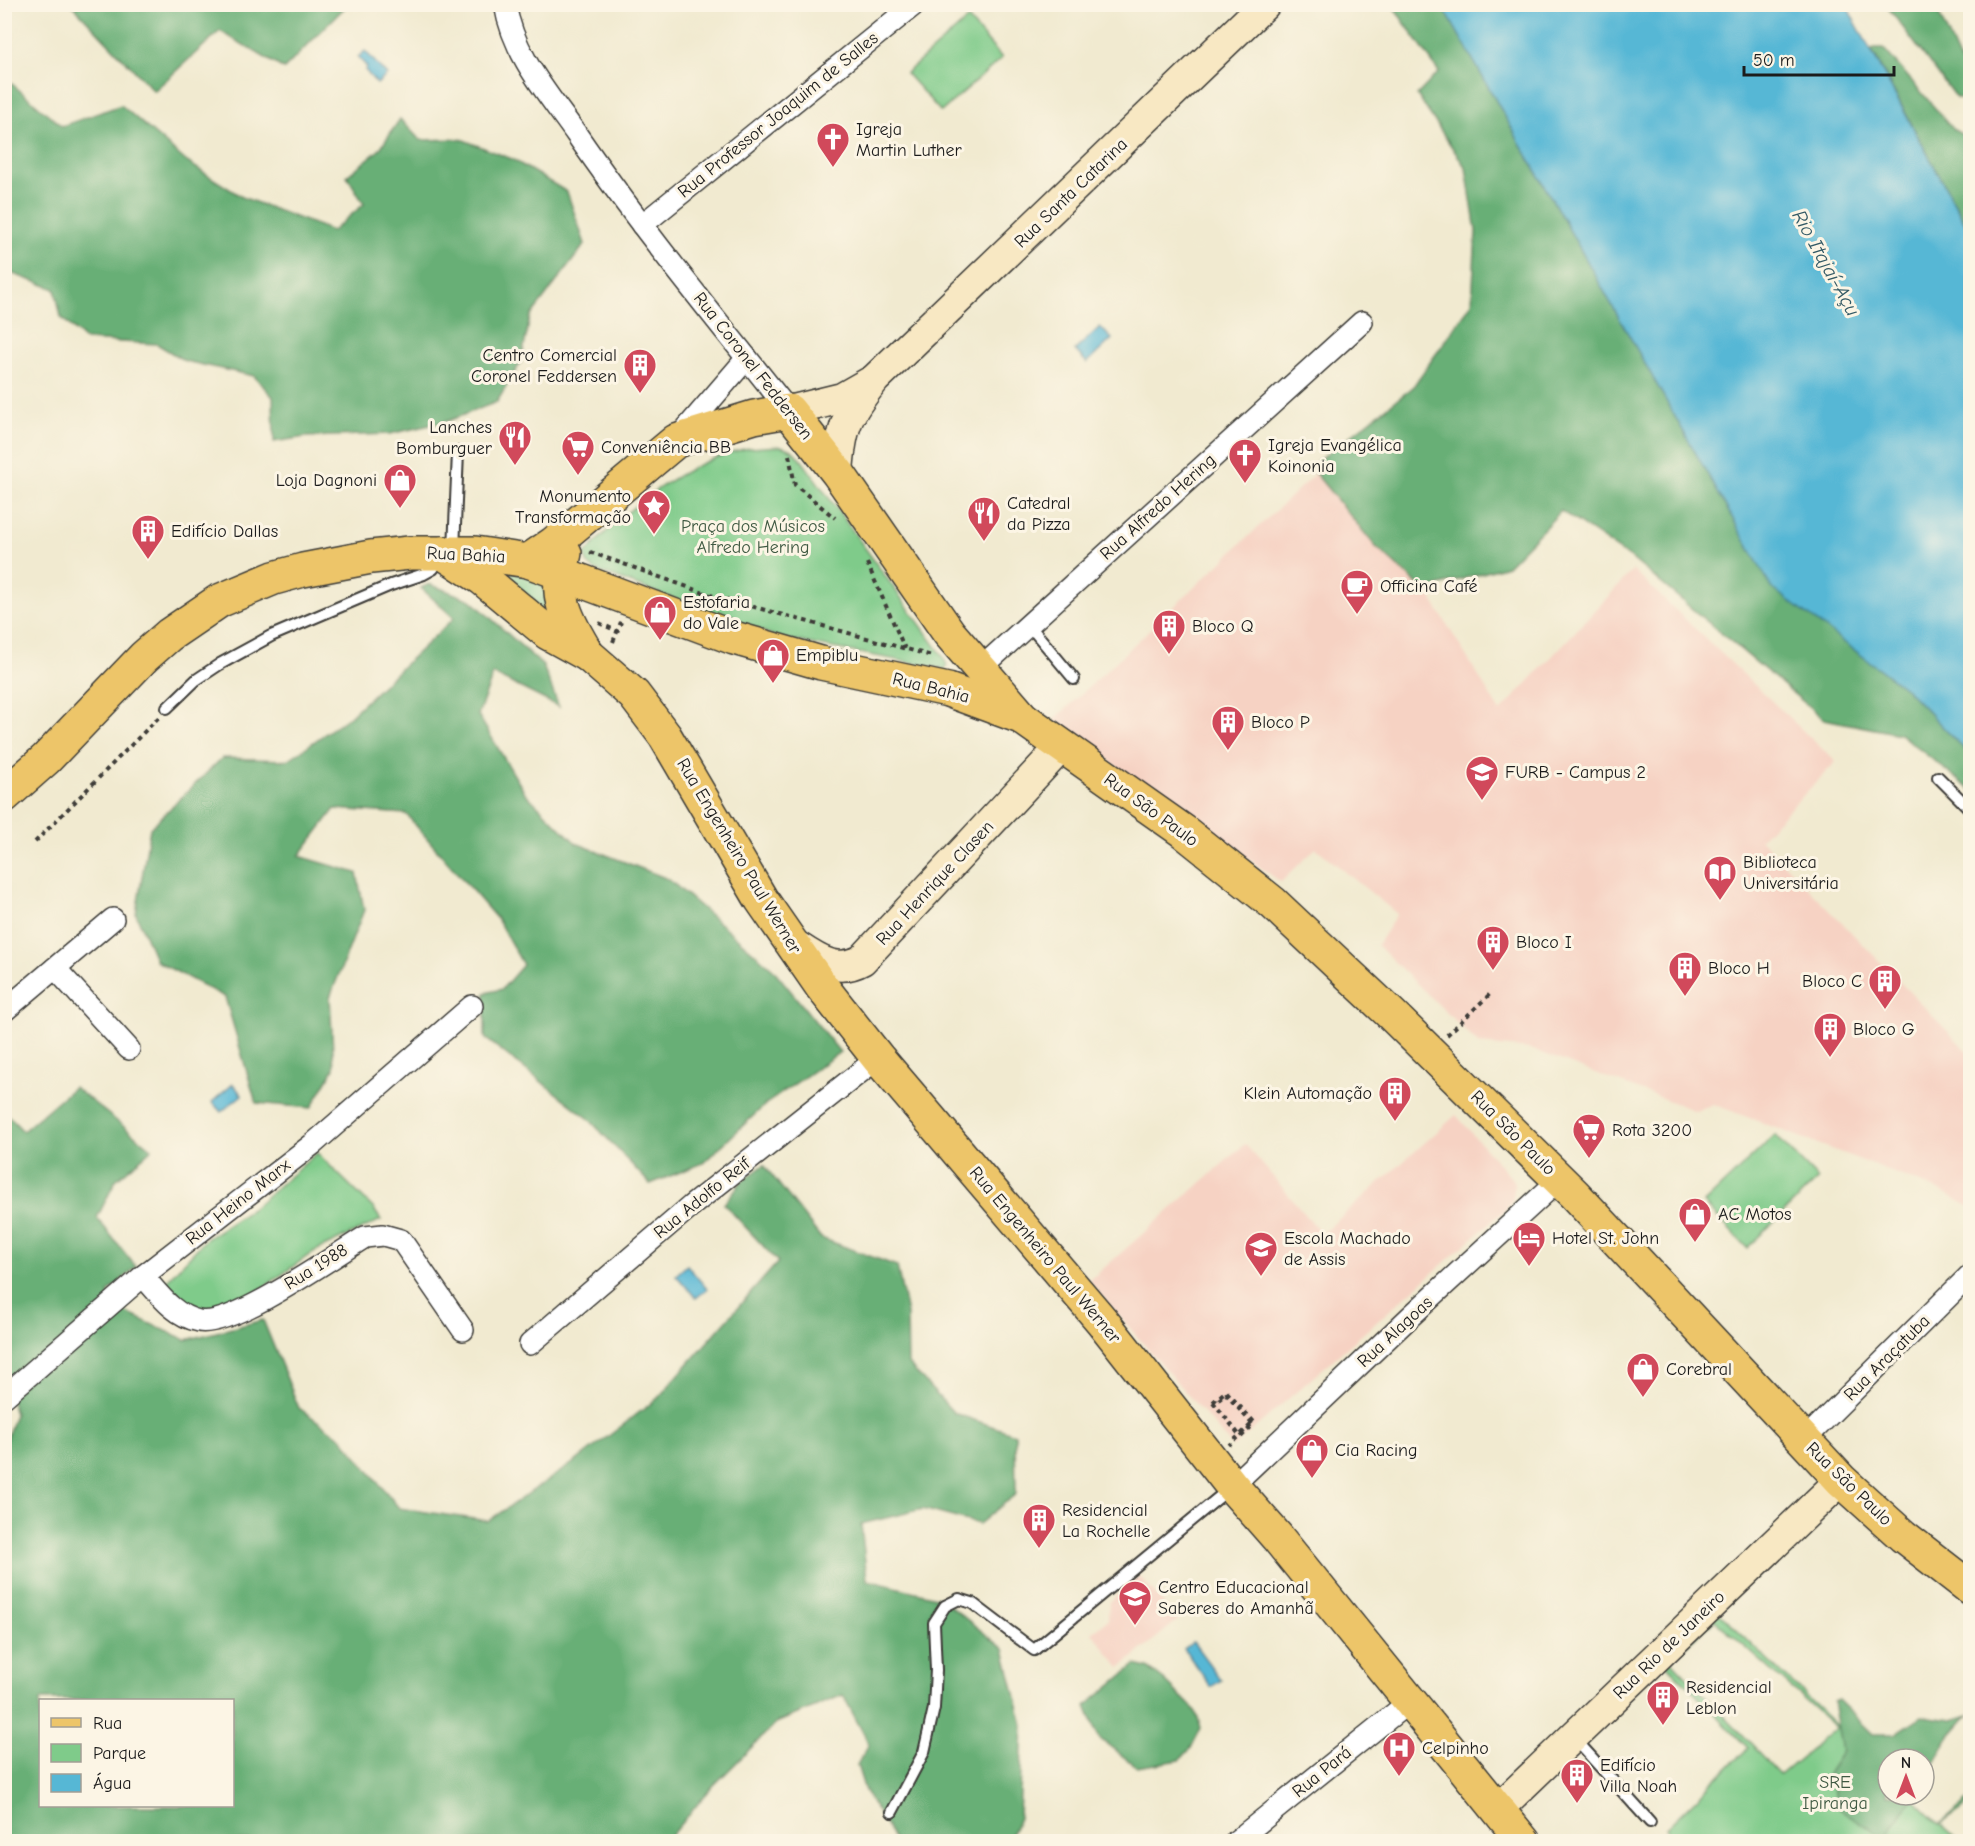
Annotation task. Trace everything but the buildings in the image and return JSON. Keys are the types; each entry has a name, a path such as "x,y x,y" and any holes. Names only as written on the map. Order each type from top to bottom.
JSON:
{"main road":[{"name":"Rua Coronel Feddersen","path":"789,411 838,473 949,633 1021,717"},
{"path":"560,571 566,550 676,441 754,417 789,411"},
{"path":"528,561 554,544 586,532"},
{"name":"Rua Bahia","path":"4,796 46,759 144,657 169,635 219,601 274,578 329,563 410,553 476,553 528,561 768,649 948,690 1021,717"},
{"name":"Rua Engenheiro Paul Werner","path":"448,553 548,633 596,662 634,695 665,736 789,942 878,1058 1077,1290 1232,1486 1277,1537 1524,1842"},
{"name":"Rua Engenheiro Paul Werner","path":"560,571 558,589 569,623 596,662"},
{"name":"Rua São Paulo","path":"1021,717 1183,831 1273,903 1391,1014 1559,1179 1841,1480 1903,1536 1971,1588"}],"street":[{"name":"Rua Coronel Feddersen","path":"505,4 508,21 525,61 642,225 789,411"},
{"name":"Rua Professor Joaquim de Salles","path":"642,225 915,4"},
{"name":"Rua Santa Catarina","path":"838,473 841,436 845,423 875,379 1265,4"},
{"name":"Rua Alfredo Hering","path":"981,668 1362,322"},
{"path":"676,441 747,358"},
{"name":"Rua Santa Catarina","path":"789,411 842,398 875,379"},
{"name":"Rua Henrique Clasen","path":"789,942 828,965 850,967 862,960 1062,746"},
{"path":"4,1011 113,919"},
{"path":"55,968 129,1049"},
{"name":"Rua Heino Marx","path":"4,1397 143,1276 313,1144 472,1006"},
{"name":"Rua Adolfo Reif","path":"530,1344 691,1206 878,1058"},
{"name":"Rua Alagoas","path":"1232,1486 1559,1179"},
{"name":"Rua 1988","path":"143,1276 172,1308 184,1316 202,1322 240,1312 365,1237 383,1235 401,1240 463,1330"},
{"name":"Rua Araçatuba","path":"1803,1441 1971,1275"},
{"name":"Rua Rio de Janeiro","path":"1497,1810 1841,1480"},
{"name":"Rua Pará","path":"1235,1842 1409,1702"}],"lane":[{"path":"167,708 196,680 271,636 433,569 448,553 458,452"},
{"path":"1029,625 1074,679"},
{"path":"1938,777 1971,809"},
{"path":"892,1812 924,1752 934,1708 936,1670 934,1623 945,1606 959,1599 972,1603 1034,1650 1232,1486"},
{"path":"1573,1737 1650,1822"}],"path":[{"path":"810,438 788,446 792,479 795,485 840,523"},
{"path":"586,532 586,551 707,594 932,656"},
{"path":"862,554 905,649"},
{"path":"596,662 630,598"},
{"path":"35,842 167,708"},
{"path":"1428,1052 1490,994"},
{"path":"1215,1402 1226,1391 1254,1422"},
{"path":"1226,1394 1253,1425 1241,1437 1215,1402 1226,1394"}],"shaded area":[{"name":"FURB - Campus 2","path":"1341,449 1500,712 1633,570 1836,762 1760,839 1970,1054 1970,1207 1939,1190 1713,1104 1696,1111 1531,1049 1479,1044 1377,945 1397,914 1316,848 1281,882 1053,721"},
{"name":"Escola Machado de Assis","path":"1456,1115 1512,1179 1515,1185 1512,1200 1507,1208 1233,1447 1089,1281 1245,1144 1322,1234"},
{"name":"Centro Educacional Saberes do Amanhã","path":"1139,1576 1178,1620 1120,1668 1092,1632 1108,1620 1109,1602"}],"green space":[{"path":"72,5 347,5 284,69 220,31 154,91"},
{"path":"1392,5 1442,5 1772,587 1906,689 1970,755 1970,789 1900,734 1824,719 1631,558 1561,511 1507,566 1424,590 1376,547 1310,467 1412,388 1472,303 1476,231 1466,168 1417,95 1439,72"},
{"path":"1886,5 1935,5 1970,84 1970,101 1956,98"},
{"path":"968,19 1002,58 941,112 906,73"},
{"path":"1871,49 1884,49 1954,130 1970,139 1970,232"},
{"path":"5,78 62,126 121,105 187,162 242,197 332,231 364,204 347,176 379,150 400,119 420,140 461,139 512,159 567,192 585,244 530,317 521,362 497,402 448,421 390,434 306,437 274,442 273,397 254,376 185,361 157,344 85,340 61,317 55,289 5,271"},
{"name":"Praça dos Músicos Alfredo Hering","path":"781,446 792,450 803,462 943,656 947,666 945,669 780,638 595,570 587,563 585,554 601,537 637,504 678,476 721,456 744,449"},
{"path":"481,561 545,581 553,613 540,618"},
{"path":"429,584 471,600 543,666 559,707 493,674 478,715 525,793 576,843 668,879 773,969 840,1052 766,1104 703,1163 650,1184 588,1118 485,1038 485,993 502,989 523,965 497,919 406,814 335,809 299,856 357,873 364,910 330,997 334,1069 311,1108 256,1103 225,997 156,961 136,914 150,828 222,758 288,760 350,716 454,618 421,588"},
{"path":"74,1087 152,1149 116,1180 97,1218 136,1267 108,1293 118,1309 186,1340 263,1320 299,1408 343,1439 399,1508 488,1521 576,1461 658,1398 778,1262 724,1204 741,1182 764,1165 821,1238 897,1266 907,1314 908,1364 954,1413 1015,1434 1016,1494 979,1524 923,1509 861,1524 867,1580 940,1598 1004,1649 1023,1725 1019,1818 1008,1841 895,1841 865,1791 857,1765 869,1744 843,1695 776,1723 713,1786 666,1841 5,1841 4,1446 15,1414 4,1380 4,1182 8,1178 4,1172 4,1111 23,1131"},
{"path":"1775,1135 1818,1179 1747,1248 1704,1203"},
{"path":"317,1153 373,1208 381,1220 315,1251 233,1309 199,1315 157,1291 205,1240 252,1209"},
{"name":"SRE Ipiranga","path":"1718,1612 1876,1763 1876,1807 1921,1807 1939,1824 1970,1799 1970,1803 1940,1824 1959,1841 1677,1842 1666,1828 1748,1748 1666,1664","holes":["1715,1620 1836,1728 1780,1775 1671,1660"]},
{"path":"1135,1665 1148,1668 1164,1680 1195,1710 1201,1728 1191,1748 1180,1760 1137,1767 1099,1738 1086,1706"},
{"path":"1838,1700 1873,1734 1895,1734 1922,1716 1953,1720 1969,1715 1947,1740 1936,1760 1936,1747 1876,1747 1876,1807 1907,1807 1885,1839 1840,1809 1827,1774 1842,1751 1833,1702"}],"water":[{"name":"Rio Itajaí-Açu","path":"1442,5 1846,5 1970,232 1970,755 1906,689 1772,588"},
{"path":"365,51 387,75 377,84 358,57"},
{"path":"1100,327 1112,339 1087,363 1075,350"},
{"path":"233,1084 242,1095 221,1112 212,1102"},
{"path":"687,1265 707,1289 696,1298 676,1275"},
{"path":"1193,1642 1221,1680 1211,1687 1184,1649"}],"place":[{"name":"Igreja Martin Luther","path":"833,168"},
{"name":"Centro Comercial Coronel Feddersen","path":"640,394"},
{"name":"Lanches Bomburguer","path":"515,466"},
{"name":"Conveniência BB","path":"578,476"},
{"name":"Igreja Evangélica Koinonia","path":"1245,484"},
{"name":"Loja Dagnoni","path":"400,509"},
{"name":"Monumento Transformação","path":"654,535"},
{"name":"Catedral da Pizza","path":"984,542"},
{"name":"Edifício Dallas","path":"148,560"},
{"name":"Officina Café","path":"1357,615"},
{"name":"Estofaria do Vale","path":"660,641"},
{"name":"Bloco Q","path":"1169,655"},
{"name":"Empiblu","path":"773,684"},
{"name":"Bloco P","path":"1228,751"},
{"name":"FURB - Campus 2","path":"1482,801"},
{"name":"Biblioteca Universitária","path":"1720,901"},
{"name":"Bloco I","path":"1493,971"},
{"name":"Bloco H","path":"1685,997"},
{"name":"Bloco C","path":"1885,1010"},
{"name":"Bloco G","path":"1830,1058"},
{"name":"Klein Automação","path":"1395,1122"},
{"name":"Rota 3200","path":"1589,1159"},
{"name":"AC Motos","path":"1695,1243"},
{"name":"Hotel St. John","path":"1529,1267"},
{"name":"Escola Machado de Assis","path":"1261,1277"},
{"name":"Corebral","path":"1643,1398"},
{"name":"Cia Racing","path":"1312,1479"},
{"name":"Residencial La Rochelle","path":"1039,1549"},
{"name":"Centro Educacional Saberes do Amanhã","path":"1135,1626"},
{"name":"Residencial Leblon","path":"1663,1726"},
{"name":"Celpinho","path":"1399,1777"},
{"name":"Edifício Villa Noah","path":"1577,1804"}]}
